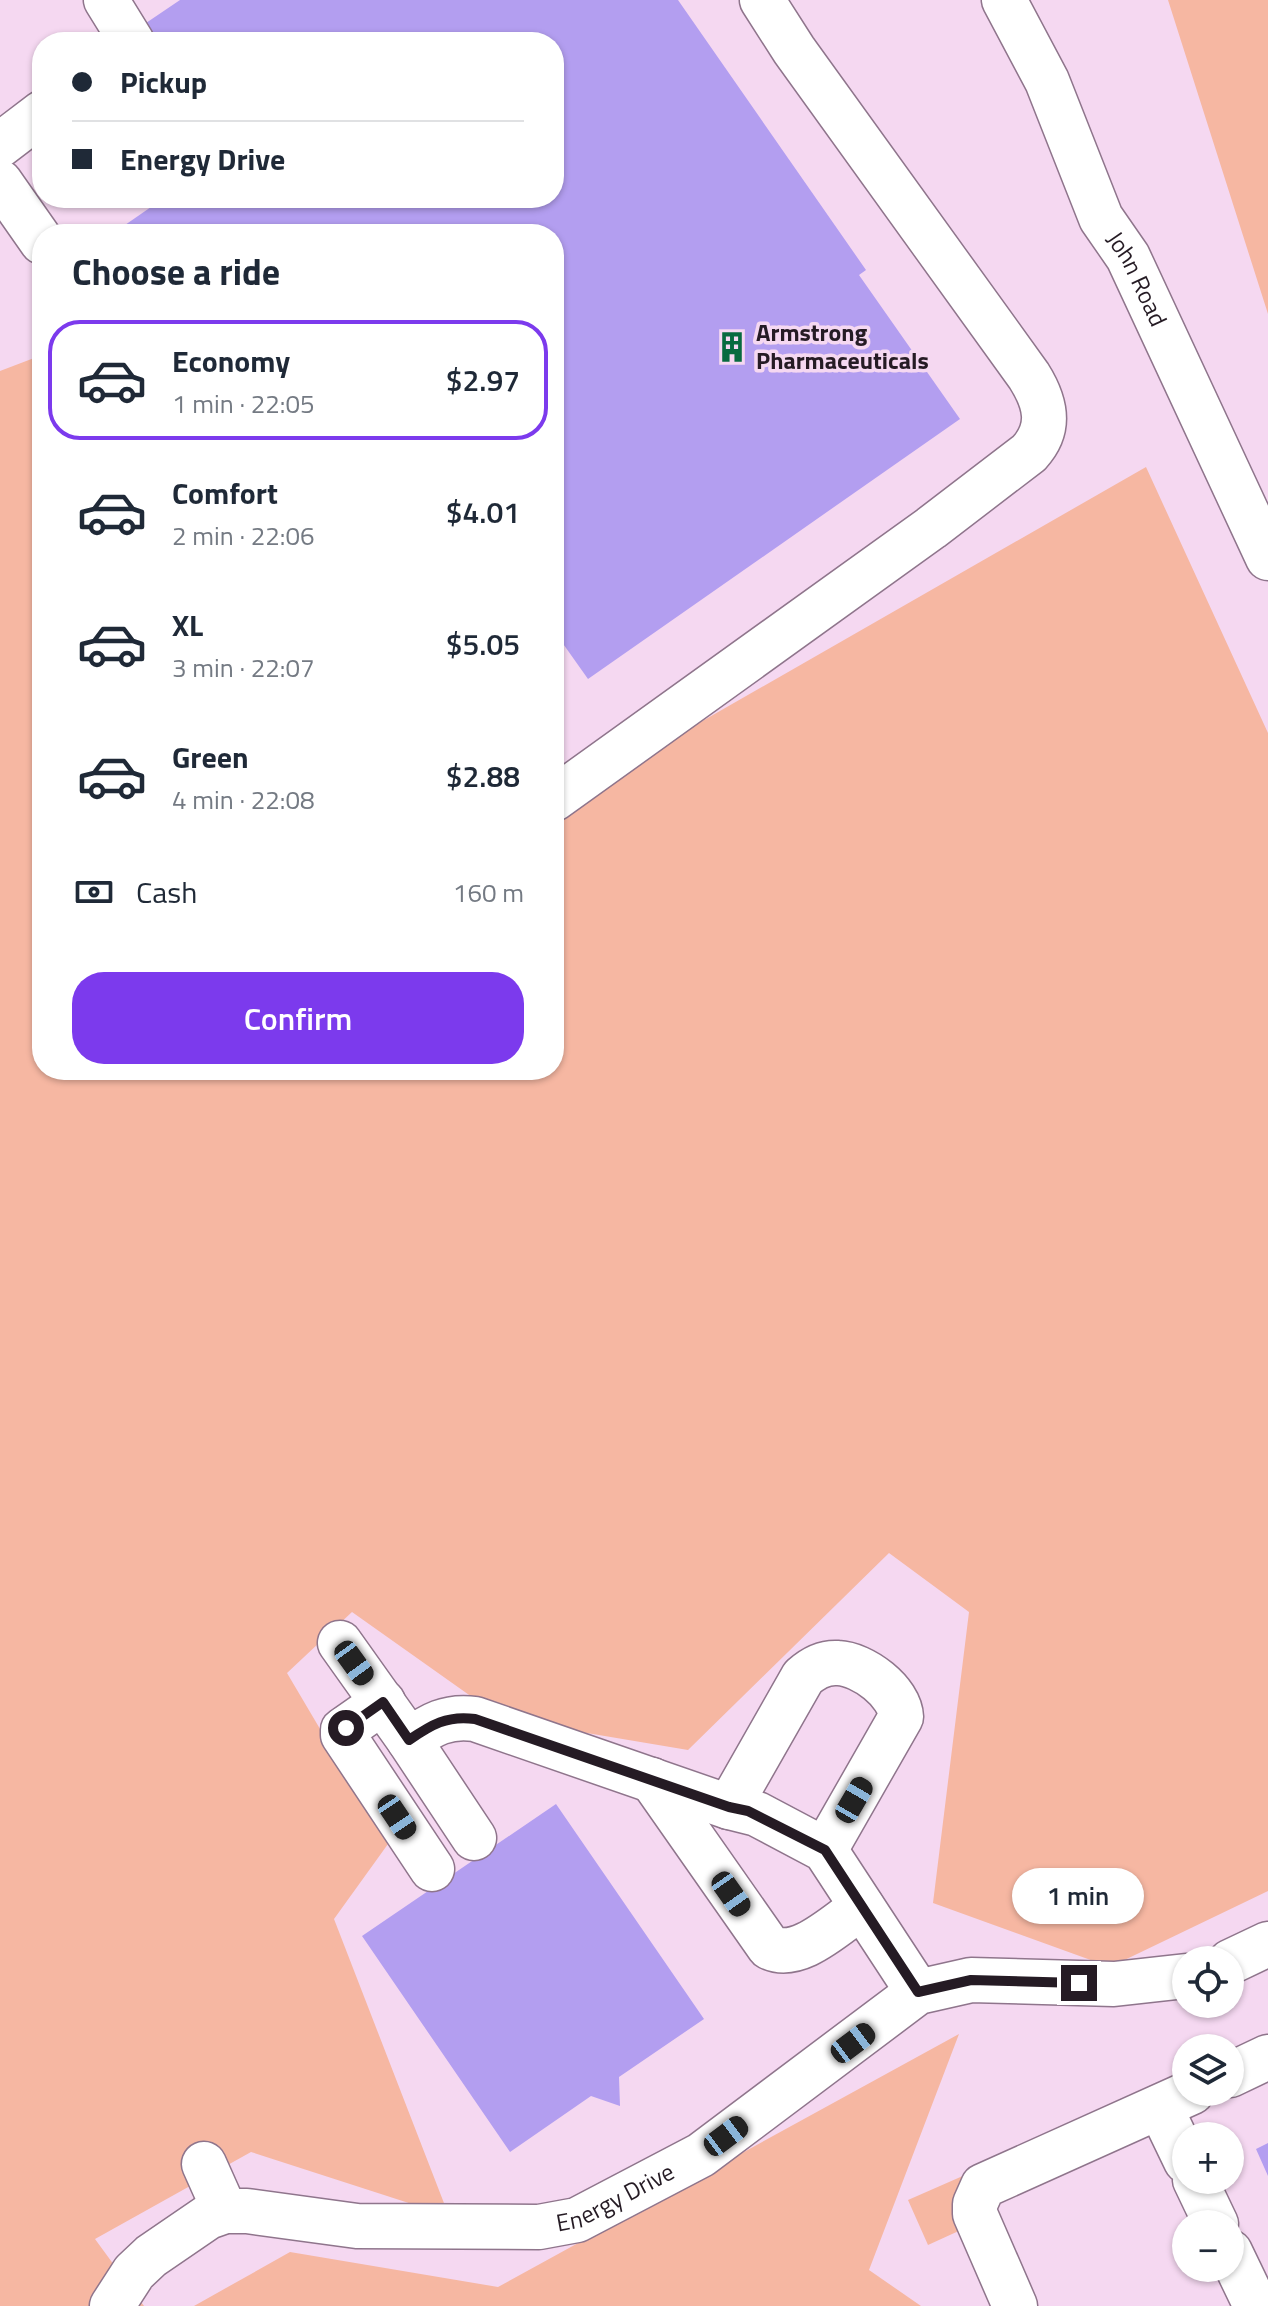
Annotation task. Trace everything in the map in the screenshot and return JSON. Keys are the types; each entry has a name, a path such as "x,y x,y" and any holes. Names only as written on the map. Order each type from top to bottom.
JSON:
{"street":[{"path":"106,0 126,32"},
{"path":"564,792 931,528 1041,440 1046,420 1043,398 762,0"},
{"name":"John Road","path":"1004,0 1047,81 1101,218 1128,257 1268,558"},
{"path":"0,145 32,121"},
{"path":"0,182 32,228"},
{"path":"340,1643 474,1838"},
{"path":"729,1807 803,1677 817,1666 845,1664 889,1688 898,1700 901,1717 825,1850"},
{"path":"383,1702 343,1730 343,1735 432,1869"},
{"path":"409,1740 437,1721 461,1717 475,1719 757,1814 825,1850 918,1992"},
{"path":"652,1780 769,1947 778,1952 798,1949 862,1907"},
{"path":"1244,1955 1268,1944"},
{"name":"Energy Drive","path":"225,2211 247,2211 357,2226 539,2227 577,2220 701,2155 918,1992 971,1980 1114,1984 1172,1978"},
{"path":"1244,2068 1268,2057"},
{"path":"1015,2306 975,2214 975,2204 983,2186 1172,2102"},
{"path":"112,2306 134,2272 151,2256 208,2217 225,2211 204,2164"},
{"path":"1244,2281 1256,2306"}],"shaded area":[{"path":"1168,0 1268,0 1268,314"},
{"path":"32,359 32,1080 564,1080 564,800 1146,467 1268,733 1268,1891 1110,1967 933,1903 969,1612 889,1553 688,1750 503,1719 352,1612 287,1673 388,1844 334,1919 449,2216 251,2152 95,2239 144,2306 0,2306 0,371"},
{"path":"959,2034 869,2270 921,2306 194,2306 290,2252 498,2287"},
{"path":"965,2175 985,2219 928,2245 908,2200"}],"building":[{"name":"Armstrong Pharmaceuticals","path":"180,0 678,0 866,270 859,275 960,419 588,679 564,645 564,224 126,224 150,208 564,208 564,32 152,32 146,23"},
{"path":"556,1804 704,2019 619,2077 620,2106 591,2096 510,2152 362,1936"},
{"path":"1268,2143 1268,2176 1256,2149"}],"place":[{"name":"Armstrong Pharmaceuticals","path":"732,347"}],"route":[{"path":"346,1728 383,1702 409,1740 437,1721 461,1717 475,1719 757,1814 825,1850 918,1992 971,1980 1079,1983"}]}
